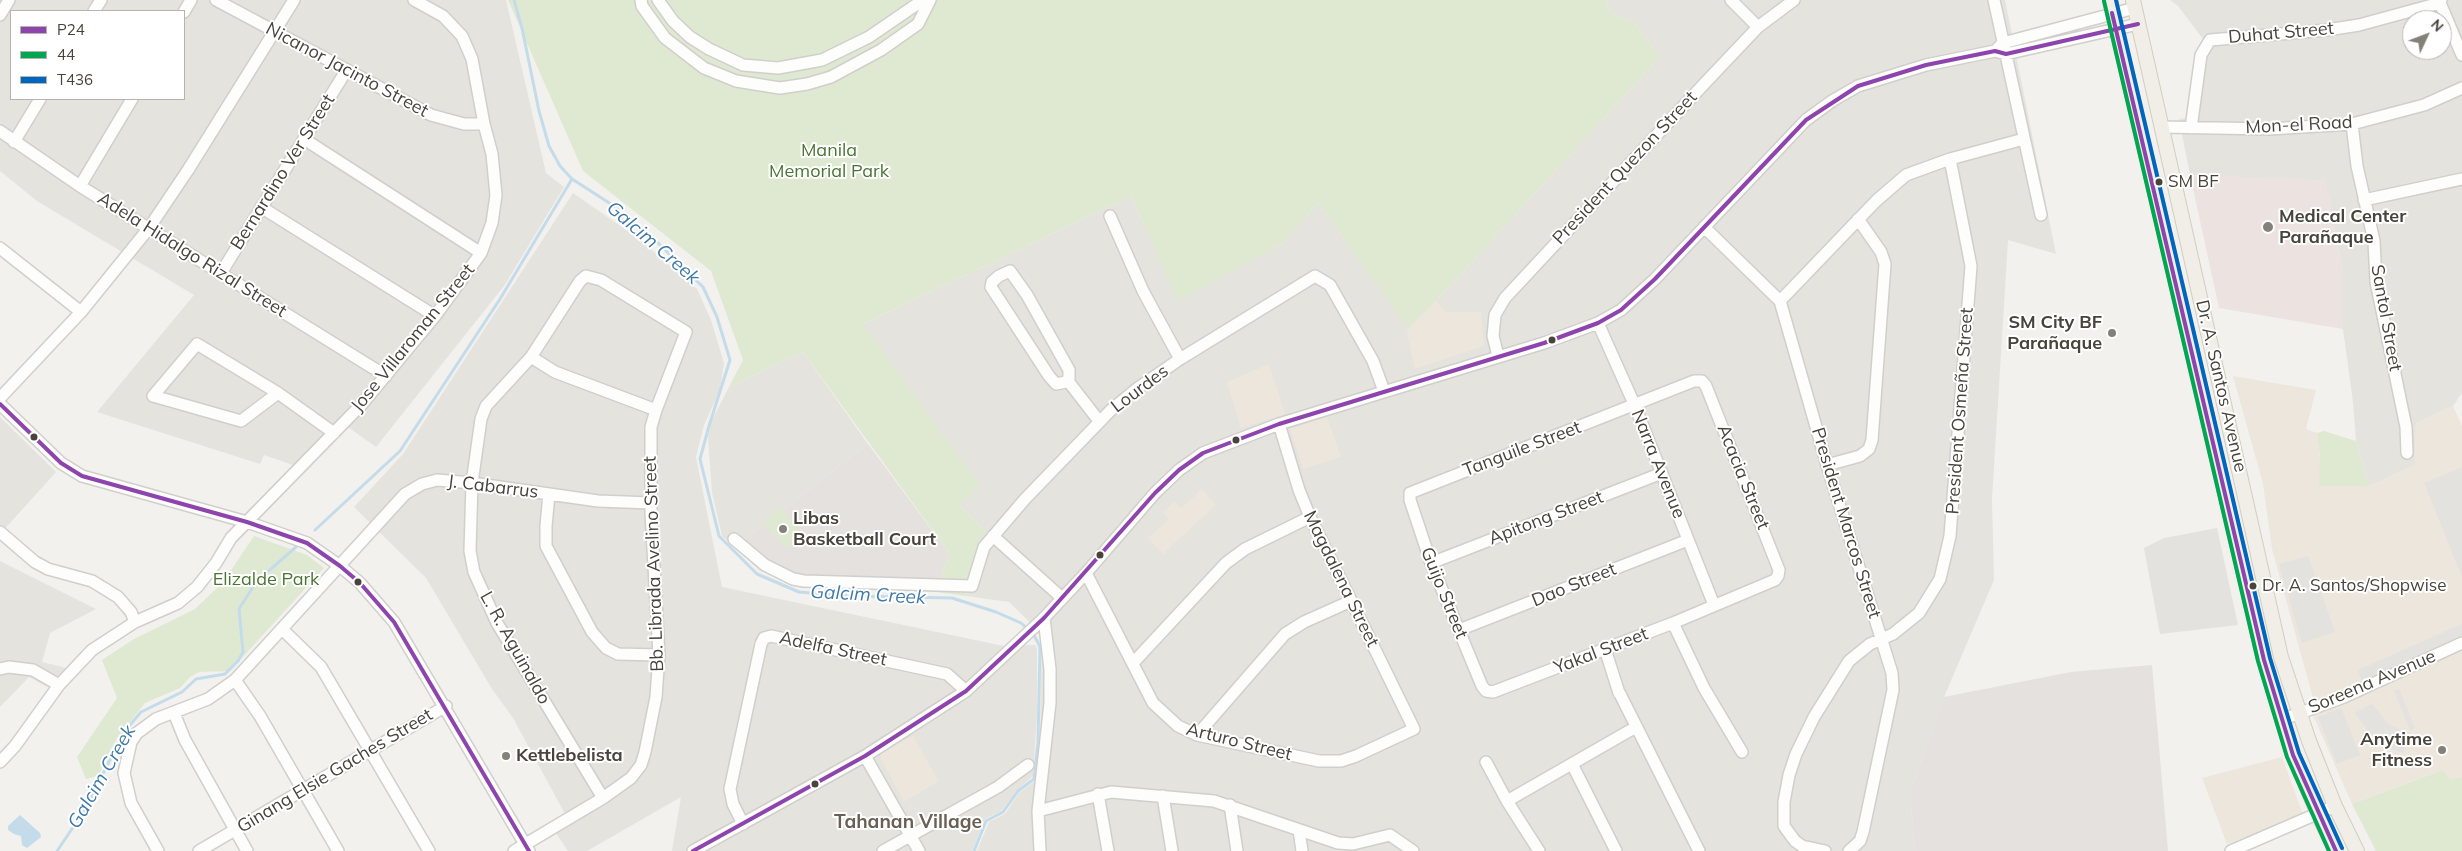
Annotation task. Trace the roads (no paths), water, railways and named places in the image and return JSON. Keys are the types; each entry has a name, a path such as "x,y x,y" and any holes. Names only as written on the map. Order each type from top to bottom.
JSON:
{"main road":[{"name":"Dr. A. Santos Avenue","path":"2134,4 2282,657 2298,713 2335,806 2357,851"},
{"name":"Dr. A. Santos Avenue","path":"2111,6 2216,448 2264,660 2281,720 2318,814 2336,851"}],"street":[{"path":"0,15 9,0"},
{"name":"Nicanor Jacinto Street","path":"216,0 274,33 431,115 464,124 484,124"},
{"path":"0,398 81,312 149,228 294,0"},
{"name":"Jose Villaroman Street","path":"0,762 15,746 59,685 92,650 135,622 178,603 197,588 231,538 362,404 386,376 435,316 481,253 492,223 496,195 492,154 484,124 472,59 462,36 443,16 414,0"},
{"path":"658,0 673,21 690,37 709,48 743,65 778,68 822,60 869,37 930,0"},
{"path":"1731,0 1758,27"},
{"name":"President Quezon Street","path":"1498,356 1493,336 1496,315 1505,298 1758,27 1794,0"},
{"path":"1994,0 2001,49 2041,215"},
{"path":"2440,1 2462,55"},
{"name":"Duhat Street","path":"2191,128 2201,55 2210,40 2327,30 2359,25 2440,1"},
{"path":"641,3 665,38 704,68 736,81 780,88 807,84 831,77 881,50 912,30 921,7"},
{"path":"2001,49 2111,6 2134,4"},
{"path":"693,851 865,756 966,691 1044,618 1086,573 1155,493 1179,470 1203,452 1279,424 1598,324 1621,310 1639,295 1806,120 1832,100 1858,86 1883,77 2001,49 2138,24"},
{"name":"Bernardino Ver Street","path":"221,273 346,71"},
{"name":"Mon-el Road","path":"2161,127 2269,129 2352,124 2424,106 2462,88"},
{"path":"14,142 39,100"},
{"path":"80,186 131,100"},
{"name":"Santol Street","path":"2352,124 2364,200 2374,241 2376,282 2406,427 2407,454"},
{"name":"Adela Hidalgo Rizal Street","path":"0,131 80,186 386,376"},
{"path":"304,139 481,253"},
{"path":"1780,301 1890,186 1906,175 1950,159 2024,139"},
{"name":"President Osmeña Street","path":"1824,851 1802,846 1788,834 1784,826 1784,802 1789,775 1796,754 1814,717 1849,662 1859,651 1893,634 1918,613 1940,579 1950,536 1971,266 1950,159"},
{"path":"2364,200 2462,179"},
{"path":"261,208 435,316"},
{"path":"1110,216 1143,291 1180,360"},
{"path":"1827,466 1860,456 1869,449 1872,440 1885,264 1882,252 1858,219"},
{"name":"President Marcos Street","path":"1704,227 1780,301 1827,466 1892,673 1892,690 1863,832 1851,849"},
{"path":"0,248 81,312"},
{"path":"1068,381 1055,383 1037,359 991,287 992,282 999,276 1010,271 1014,273 1070,370 1068,381 1099,421"},
{"name":"L. R. Aguinaldo","path":"603,798 497,623 474,572 470,551 472,483 481,419 486,406 531,357 580,281 586,276 601,280 686,332"},
{"name":"Lourdes","path":"734,538 765,565 793,579 947,587 972,586 984,547 1099,421 1138,388 1315,276 1330,285 1373,361 1384,391"},
{"name":"Narra Avenue","path":"1598,324 1635,406 1714,605"},
{"name":"Bb. Librada Avelino Street","path":"514,851 527,848 603,798 632,778 641,765 656,697 660,655 651,503 651,427 686,332"},
{"path":"278,393 241,421 153,396 197,344 278,393 334,432"},
{"path":"531,357 555,372 656,410"},
{"name":"Acacia Street","path":"1635,406 1694,381 1702,381 1761,524 1779,570 1778,576 1775,580 1714,605"},
{"path":"0,404 61,463 82,476 247,522 307,543 340,566 371,594 394,622 446,706 527,848"},
{"name":"Tanguile Street","path":"1410,493 1635,406"},
{"name":"Magdalena Street","path":"1279,424 1299,490 1310,517 1414,728"},
{"name":"Apitong Street","path":"1430,563 1662,473"},
{"name":"J. Cabarrus","path":"158,851 131,803 124,773 131,742 138,733 156,719 208,699 234,680 405,494 422,484 437,480 472,483 598,501 651,503"},
{"name":"Guijo Street","path":"1410,493 1410,500 1430,563 1482,686 1486,691"},
{"path":"549,494 546,546 592,632 606,648 618,654 660,655"},
{"path":"1134,663 1226,563 1245,549 1310,517"},
{"path":"0,533 35,562 48,569 92,582 118,597 131,612 135,622"},
{"path":"993,536 1062,598"},
{"name":"Dao Street","path":"1459,630 1688,540"},
{"name":"Arturo Street","path":"1086,573 1153,703 1178,726 1197,735 1319,761 1341,761 1356,756 1414,728"},
{"path":"1197,735 1285,634 1304,622 1351,601"},
{"name":"Yakal Street","path":"1486,691 1493,692 1605,650 1714,605"},
{"path":"1040,851 1038,811 1050,703 1050,668 1044,618"},
{"path":"1673,623 1704,688 1742,752"},
{"path":"282,629 321,667 429,851"},
{"name":"Adelfa Street","path":"743,824 733,804 730,789 761,644 764,638 771,636 947,674 966,691"},
{"name":"Soreena Avenue","path":"2281,720 2344,697 2462,643"},
{"path":"1605,650 1620,694 1699,851"},
{"path":"0,669 9,667 33,670 59,685"},
{"path":"234,680 254,705 338,851"},
{"name":"Ginang Elsie Gaches Street","path":"199,851 446,706"},
{"path":"174,713 185,740 247,851"},
{"path":"1507,801 1636,727"},
{"path":"865,756 919,851"},
{"path":"1486,762 1507,801 1539,851"},
{"path":"1572,764 1616,851"},
{"path":"883,851 910,834 998,787 1028,766"},
{"path":"1038,811 1111,792 1163,796 1230,805 1338,843 1366,846 1390,835 1412,851"},
{"path":"1098,794 1108,851"},
{"path":"1163,796 1172,851"},
{"path":"1230,805 1237,851"},
{"path":"2231,851 2335,806"},
{"path":"1299,830 1302,851"}],"water":[{"path":"20,815 40,833 41,837 27,848 22,845 21,836 8,830 8,826"}],"waterway":[{"name":"Galcim Creek","path":"514,0 522,28 539,111 549,146 560,166 572,179 614,206 656,241 703,287 717,317 730,360 700,459 719,536 757,574 799,592 851,596 952,598 996,612 1021,623 1034,635 1040,647 1038,742 1034,779 1018,791 1003,812 986,821 974,851"},
{"name":"Galcim Creek","path":"315,530 400,451 500,299 572,179"},
{"name":"Galcim Creek","path":"57,851 84,811 124,732 141,712 182,692 196,679 225,674 238,661 243,652 239,609 256,582 296,547"}],"place":[{"name":"SM BF","path":"2159,182"},
{"name":"Medical Center Parañaque","path":"2268,227"},
{"name":"SM City BF Parañaque","path":"2112,333"},
{"name":"Libas Basketball Court","path":"783,529"},
{"name":"Dr. A. Santos/Shopwise","path":"2253,586"},
{"name":"Anytime Fitness","path":"2442,750"},
{"name":"Kettlebelista","path":"506,756"}],"district":[{"name":"Tahanan Village","path":"908,822"}],"park label":[{"name":"Manila Memorial Park","path":"829,161"},
{"name":"Elizalde Park","path":"266,580"}]}
